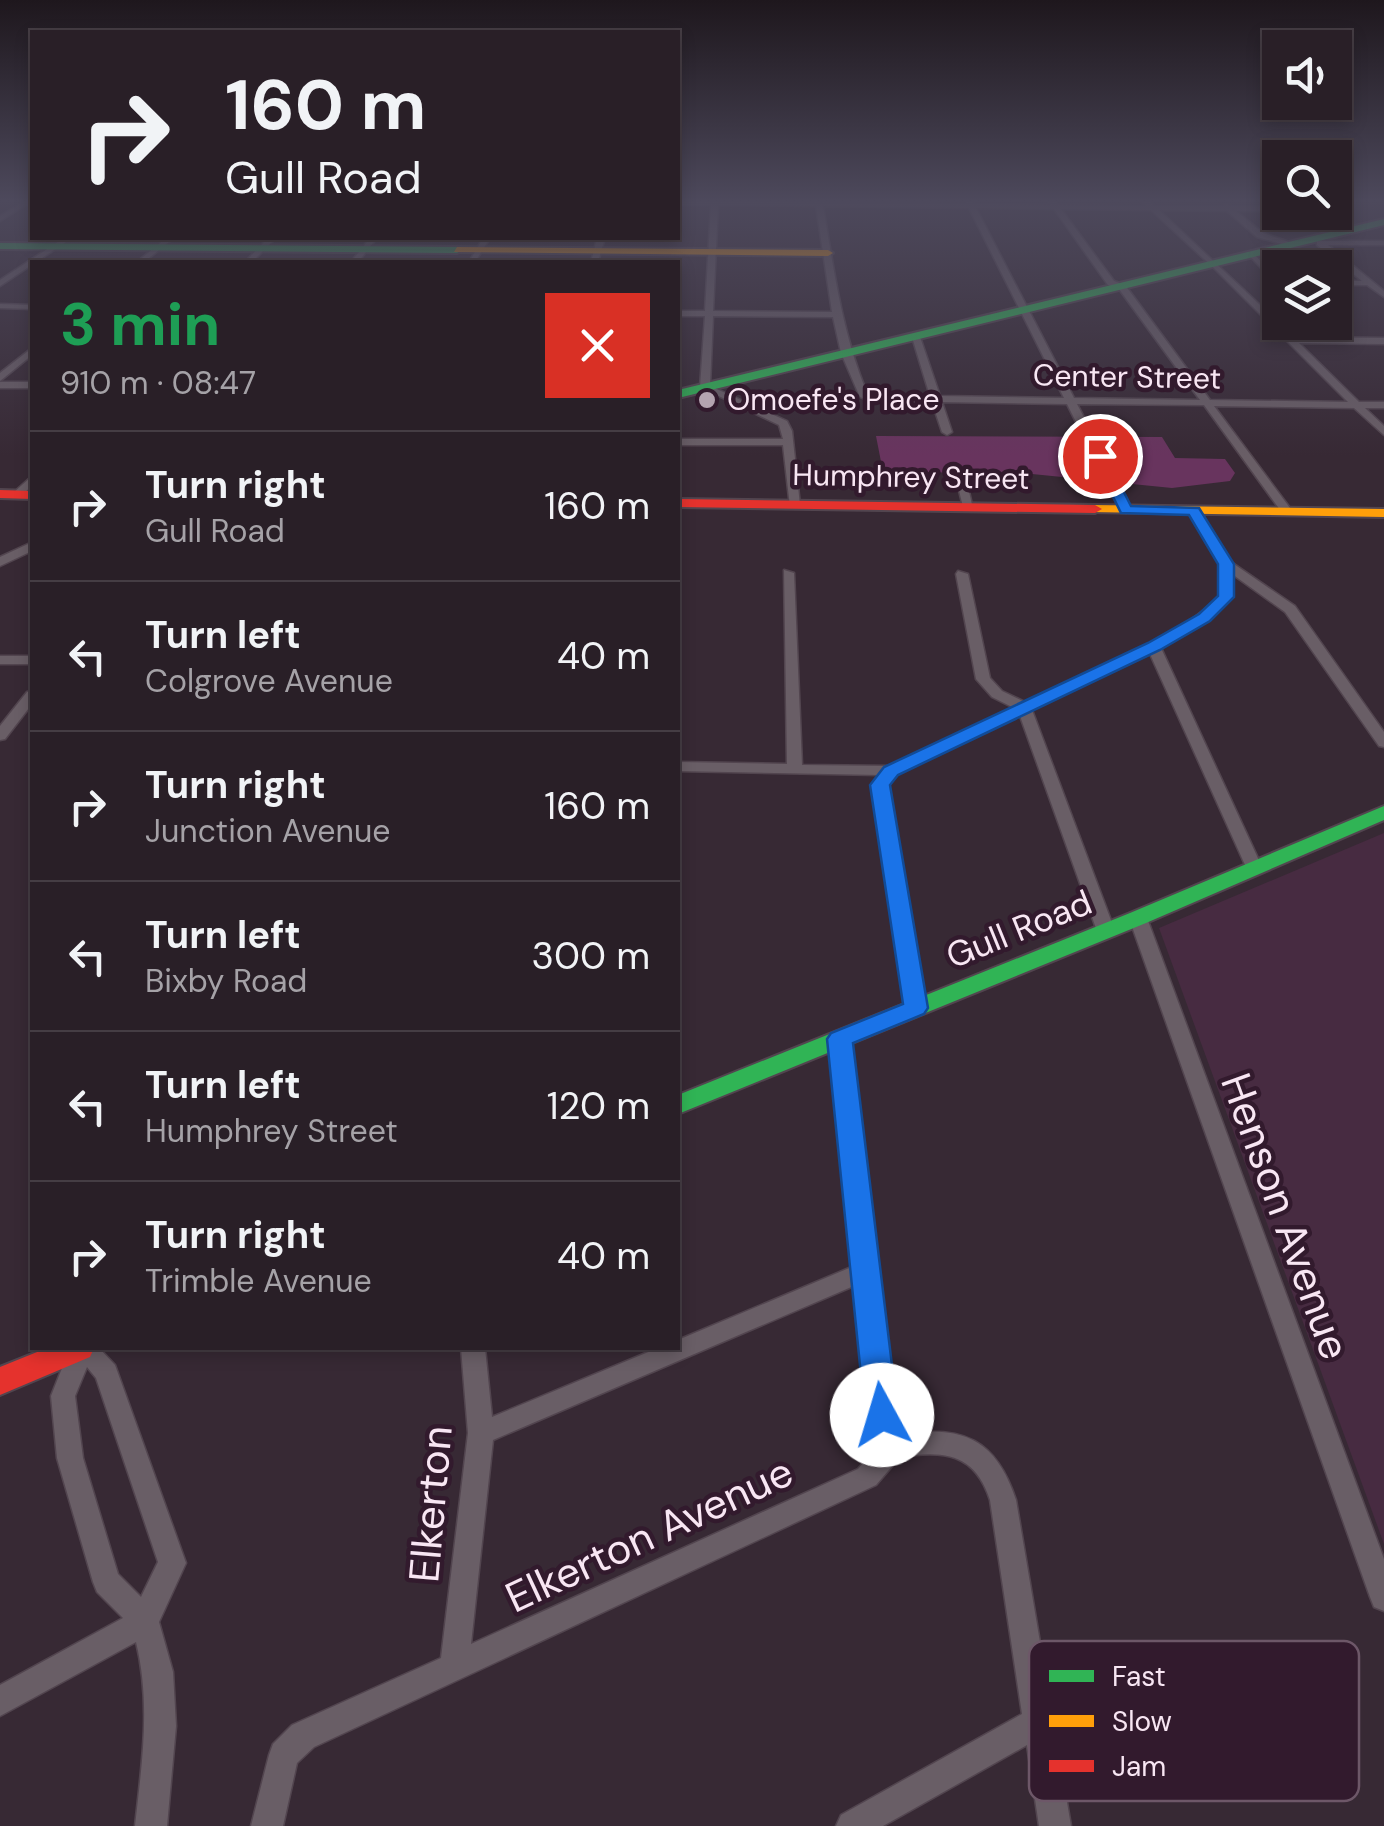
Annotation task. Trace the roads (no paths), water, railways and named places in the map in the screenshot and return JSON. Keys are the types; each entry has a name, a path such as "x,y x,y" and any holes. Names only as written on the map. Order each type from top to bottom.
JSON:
{"street":[{"path":"705,387 709,286"},
{"path":"833,286 846,354"},
{"path":"1012,286 1126,510"},
{"path":"680,393 1125,286"},
{"path":"1236,286 1262,311"},
{"path":"1122,287 1287,512"},
{"path":"0,306 30,306"},
{"path":"680,313 837,315"},
{"path":"916,337 947,432"},
{"path":"1293,340 1384,341"},
{"path":"1293,340 1384,432"},
{"path":"0,381 30,353"},
{"name":"Center Street","path":"846,354 863,396 869,398 1384,405"},
{"path":"0,381 30,385"},
{"path":"705,387 779,420 787,431 794,505"},
{"path":"680,442 788,442"},
{"path":"960,474 970,507"},
{"name":"Humphrey Street","path":"680,504 1384,514"},
{"path":"1194,511 1226,564 1290,609 1384,743"},
{"path":"0,562 30,548"},
{"path":"916,1008 880,785 891,771 1154,647 1204,618 1226,597 1226,564"},
{"path":"788,572 796,768"},
{"path":"962,574 983,679 996,694 1024,708 1106,931"},
{"path":"1154,647 1254,867"},
{"path":"0,660 30,660"},
{"path":"0,736 30,698"},
{"path":"680,766 891,771"},
{"name":"Gull Road","path":"680,1103 1138,918 1384,812"},
{"name":"Henson Avenue","path":"1138,918 1384,1597"},
{"path":"840,1039 882,1415 892,1447 918,1442 958,1445 995,1472 1003,1500 1029,1665"},
{"path":"680,1349 866,1271"},
{"path":"0,1380 77,1350"},
{"path":"81,1350 63,1396 70,1458 107,1582 145,1621 158,1672 161,1726 151,1826"},
{"path":"0,1702 145,1621 172,1563 106,1372 84,1350"},
{"name":"Elkerton","path":"454,1668 481,1433 472,1350"},
{"path":"481,1433 678,1350"},
{"name":"Elkerton Avenue","path":"266,1826 284,1755 303,1736 867,1477 892,1447"},
{"path":"852,1826 1029,1727"},
{"path":"1051,1801 1055,1826"}],"place":[{"name":"Omoefe's Place","path":"707,400"}]}
